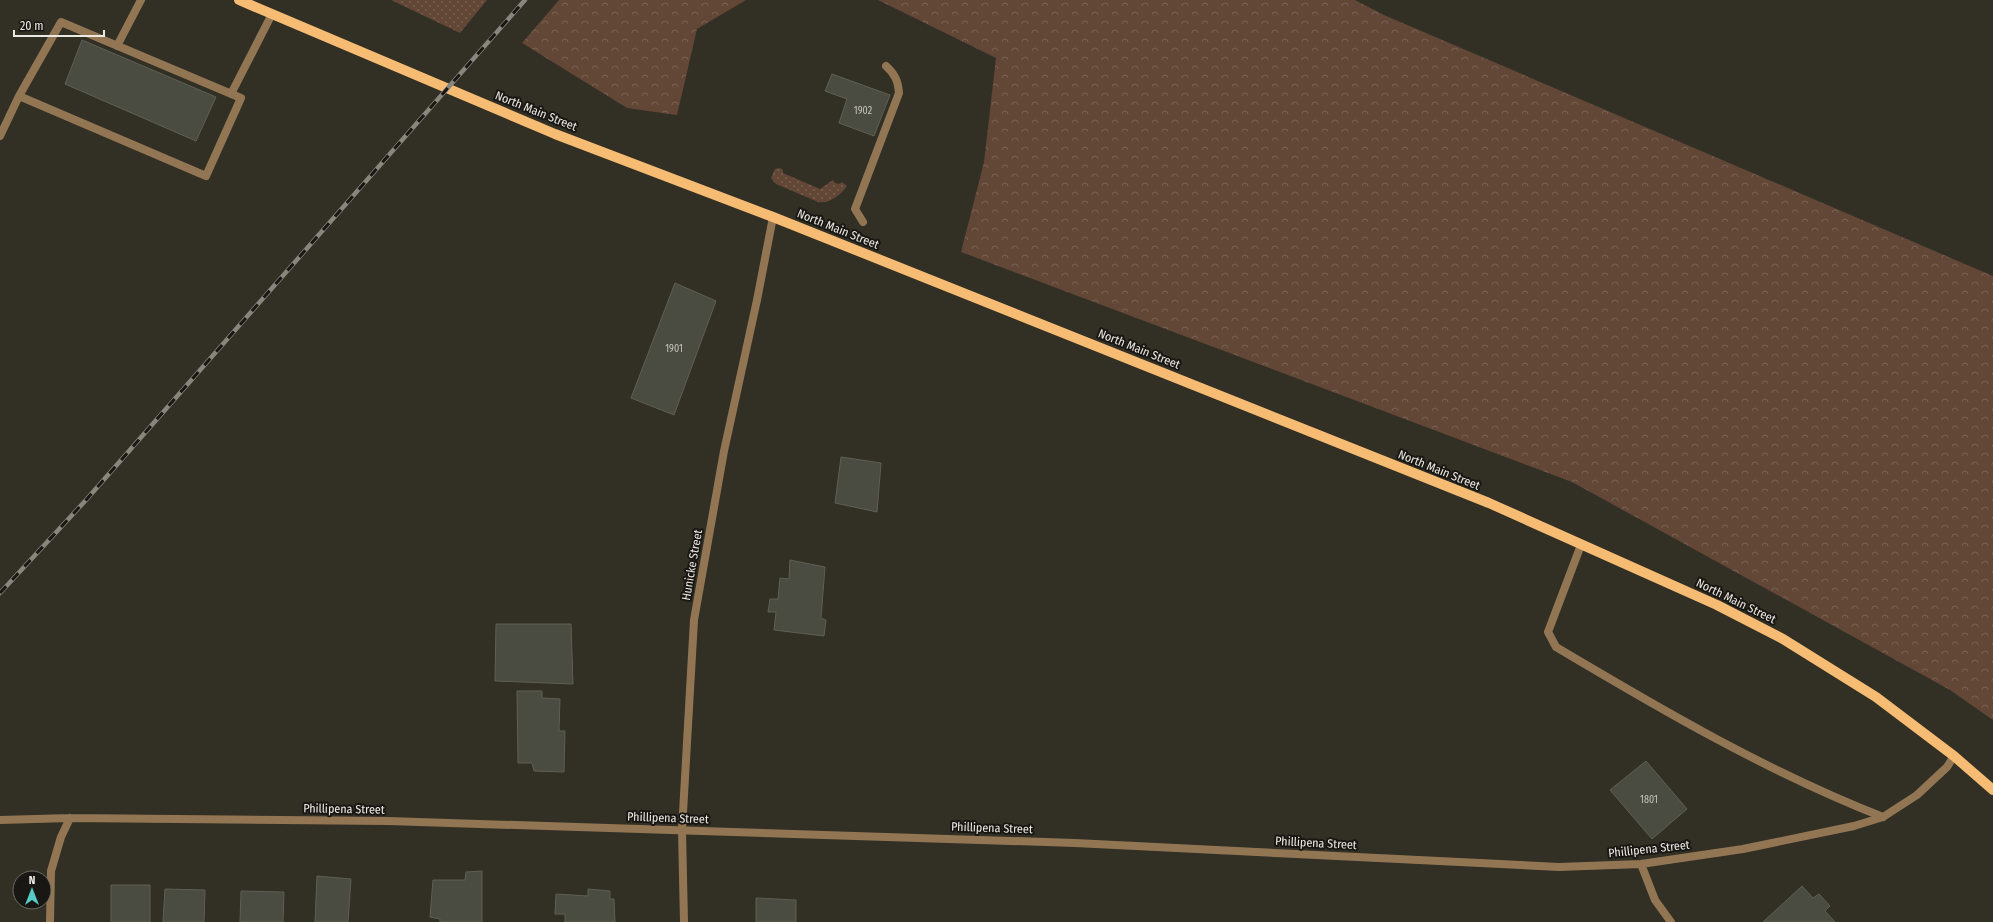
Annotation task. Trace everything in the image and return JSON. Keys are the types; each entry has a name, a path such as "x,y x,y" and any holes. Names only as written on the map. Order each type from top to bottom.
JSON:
{"main road":[{"name":"North Main Street","path":"239,0 555,134 773,217 1481,500 1717,605 1783,639 1876,697 1954,756 1993,790"}],"street":[{"path":"117,46 141,0"},
{"path":"231,94 272,14"},
{"path":"0,136 20,96 61,22 241,98 206,176 20,96"},
{"path":"863,222 855,209 899,93 899,83 894,73 886,66"},
{"name":"Hunicke Street","path":"684,922 682,830 694,620 724,451 757,300 773,217"},
{"path":"1581,545 1548,632 1556,647 1719,741 1798,782 1883,817"},
{"name":"Phillipena Street","path":"0,820 70,818 388,821 1075,843 1559,867 1641,864 1743,849 1854,826 1883,817 1917,795 1947,767 1954,756"},
{"path":"50,922 51,871 61,837 70,818"},
{"path":"1641,864 1655,900 1671,922"}],"green space":[{"path":"391,0 487,0 460,33"},
{"path":"559,0 746,0 697,29 677,115 627,108 522,43"},
{"path":"878,0 1355,0 1384,15 1993,276 1993,720 1950,690 1572,482 961,252 984,162 996,58"},
{"path":"780,168 783,170 783,173 820,189 833,180 835,183 839,184 842,182 847,186 834,198 826,202 818,202 776,184 771,178 775,169"}],"building":[{"path":"82,40 216,97 196,141 65,84"},
{"path":"832,74 890,95 874,136 839,123 847,99 825,91"},
{"path":"675,283 716,301 674,415 631,398"},
{"path":"841,457 881,463 877,512 835,503"},
{"path":"790,560 825,567 821,618 826,620 824,636 774,630 776,612 768,612 770,599 778,599 780,578 789,579"},
{"path":"496,624 571,624 573,684 495,681"},
{"path":"517,691 542,691 542,698 560,699 559,731 565,731 564,772 534,771 532,763 518,763"},
{"path":"1646,761 1687,809 1652,839 1610,790"},
{"path":"482,871 482,922 440,922 440,919 430,917 433,880 465,880 466,872"},
{"path":"317,876 351,879 348,922 315,922"},
{"path":"111,885 150,885 150,922 111,922"},
{"path":"1802,886 1813,898 1819,894 1830,906 1825,911 1835,922 1763,922"},
{"path":"165,889 205,890 204,922 163,922"},
{"path":"588,889 610,891 610,899 614,899 615,922 565,922 565,914 555,914 556,894 588,896"},
{"path":"241,891 284,892 283,922 240,922"},
{"path":"756,898 796,900 796,922 756,922"}],"railway":[{"path":"0,593 86,500 525,0"}]}
